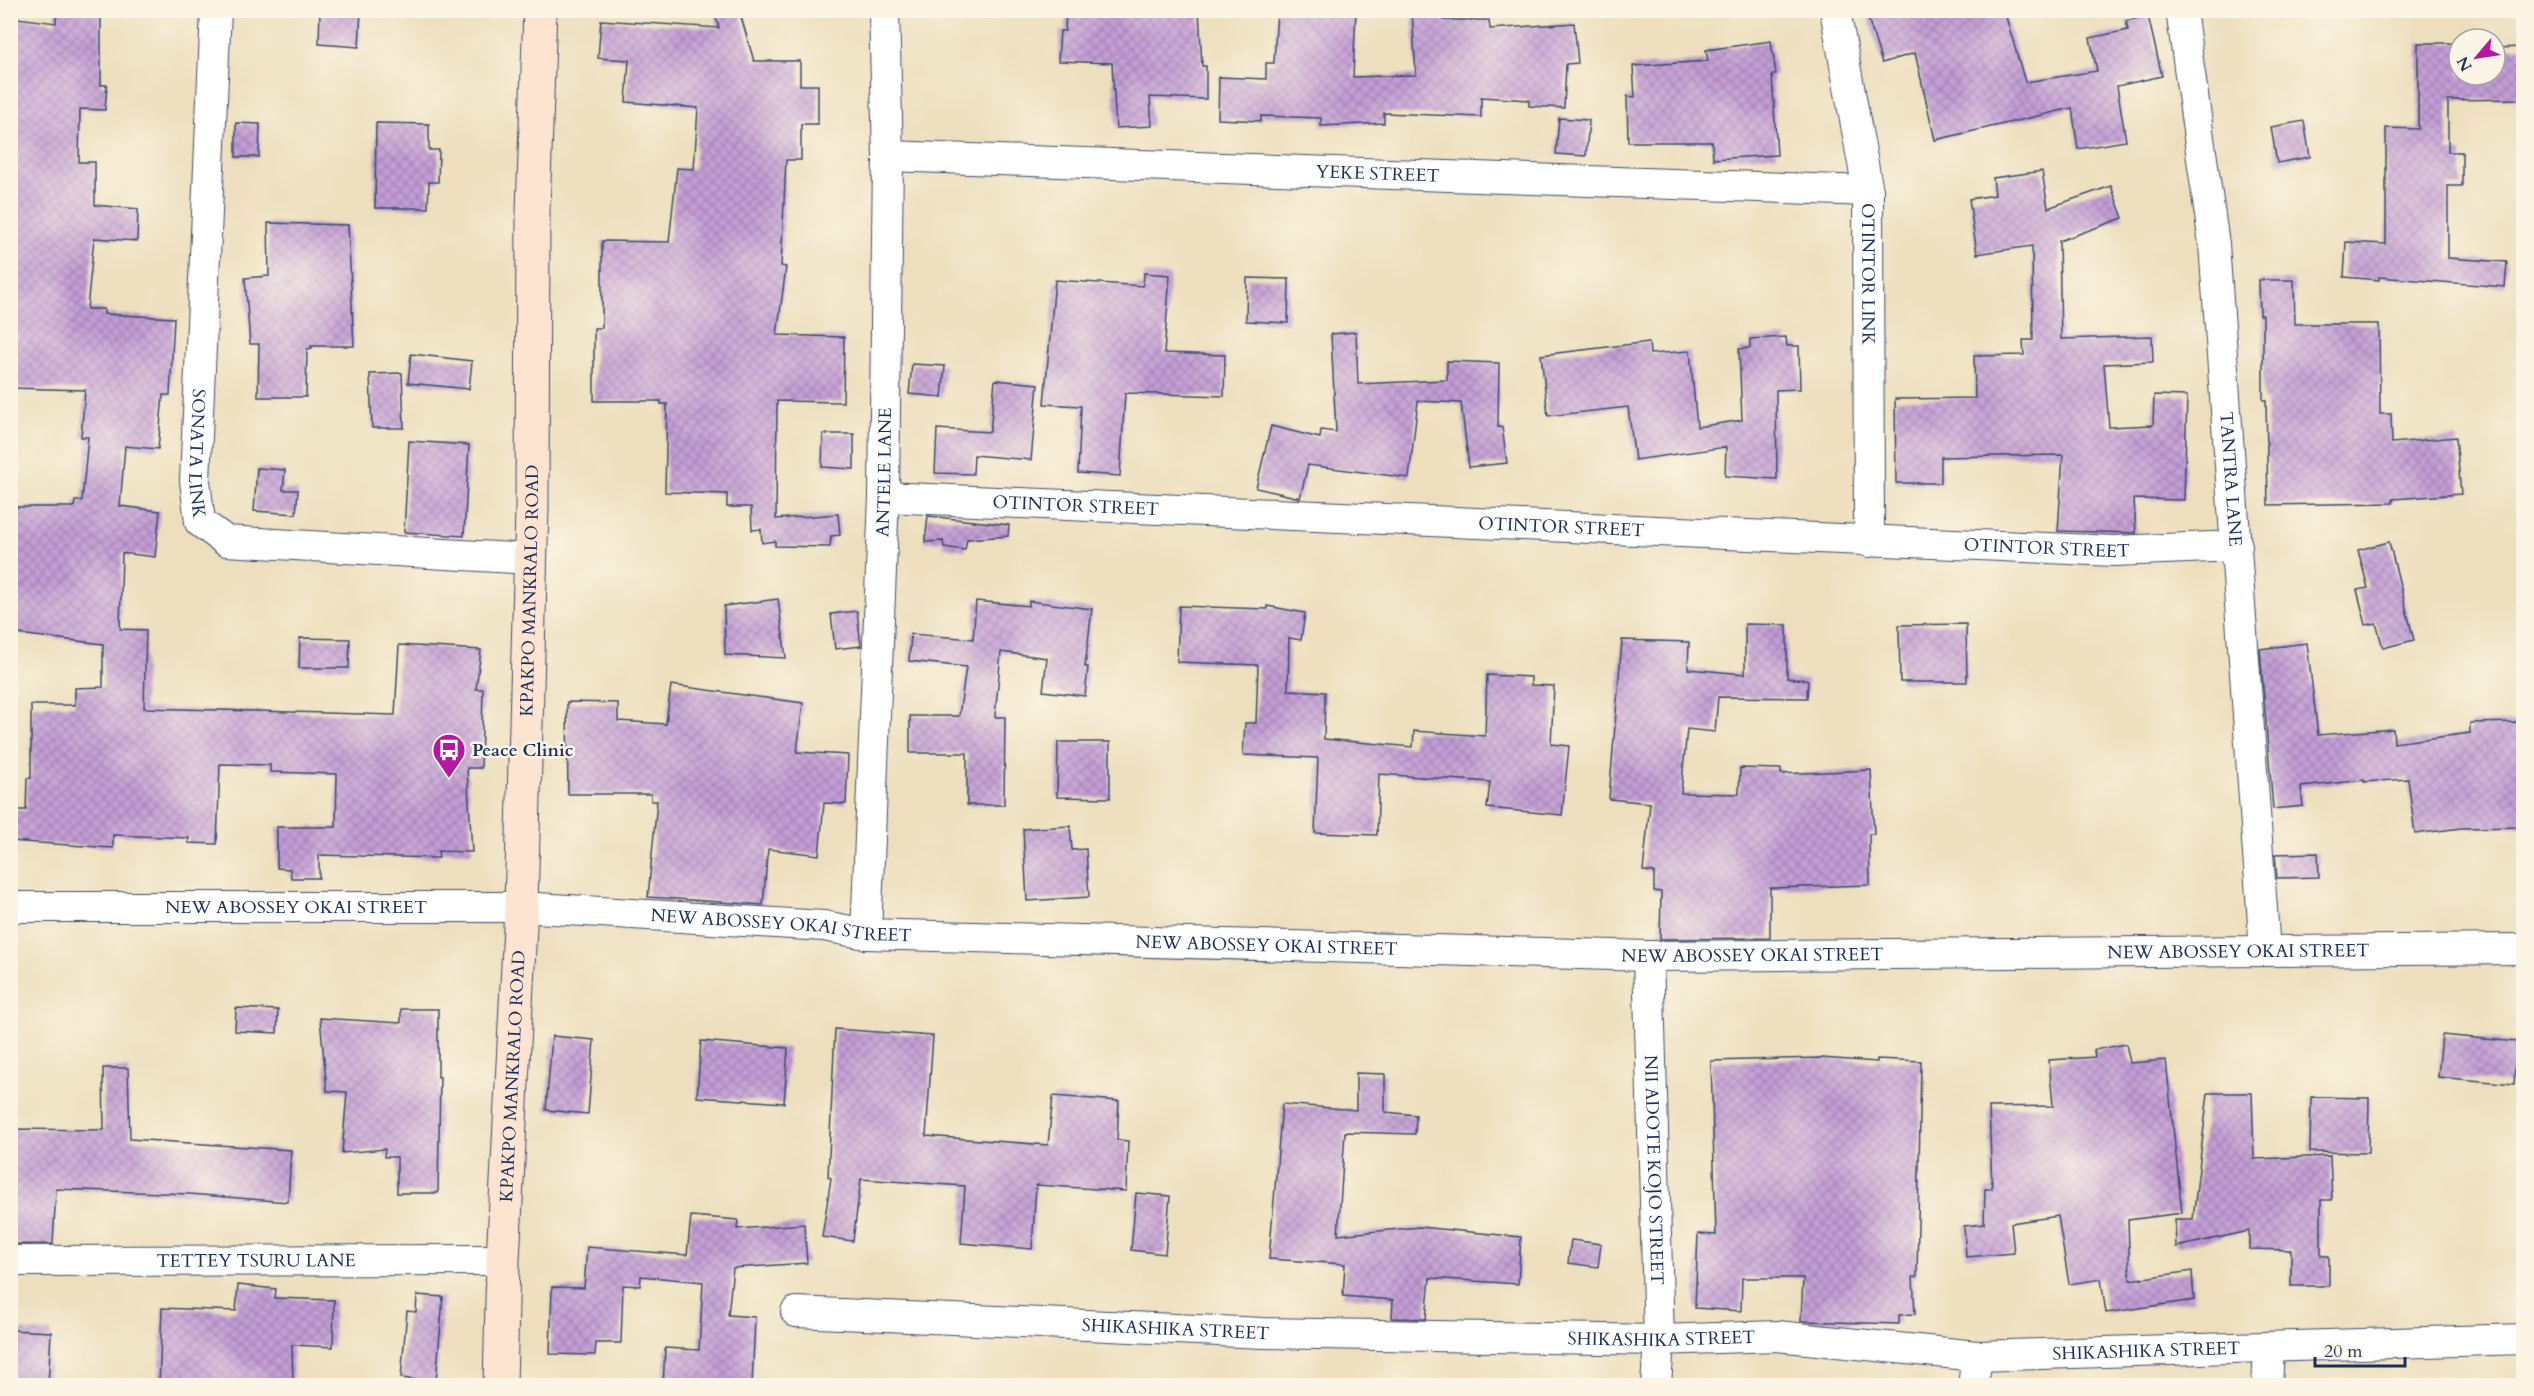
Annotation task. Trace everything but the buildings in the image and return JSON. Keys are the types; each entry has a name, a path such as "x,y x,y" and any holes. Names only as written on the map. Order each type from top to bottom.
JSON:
{"street":[{"name":"SONATA LINK","path":"216,10 195,481 200,522 226,541 531,559"},
{"name":"KPAKPO MANKRALO ROAD","path":"500,1386 502,1260 521,908 531,559 532,211 540,10"},
{"name":"ANTELE LANE","path":"866,934 885,497 888,156 885,10"},
{"name":"OTINTOR LINK","path":"1835,10 1868,191 1869,542"},
{"name":"TANTRA LANE","path":"2181,10 2214,244 2265,951"},
{"name":"YEKE STREET","path":"888,156 1868,191"},
{"name":"OTINTOR STREET","path":"885,497 2114,551 2237,546"},
{"name":"NEW ABOSSEY OKAI STREET","path":"10,908 521,908 824,926 866,934 1648,956 2523,949"},
{"name":"NII ADOTE KOJO STREET","path":"1648,956 1659,1340 1656,1386"},
{"name":"TETTEY TSURU LANE","path":"10,1261 502,1260"},
{"name":"SHIKASHIKA STREET","path":"796,1312 1263,1333 1659,1340 1777,1336 1977,1356 2269,1349 2523,1339"},
{"path":"2267,1386 2269,1349"},
{"path":"1973,1386 1977,1356"}],"place":[{"name":"Peace Clinic","path":"449,779"}]}
